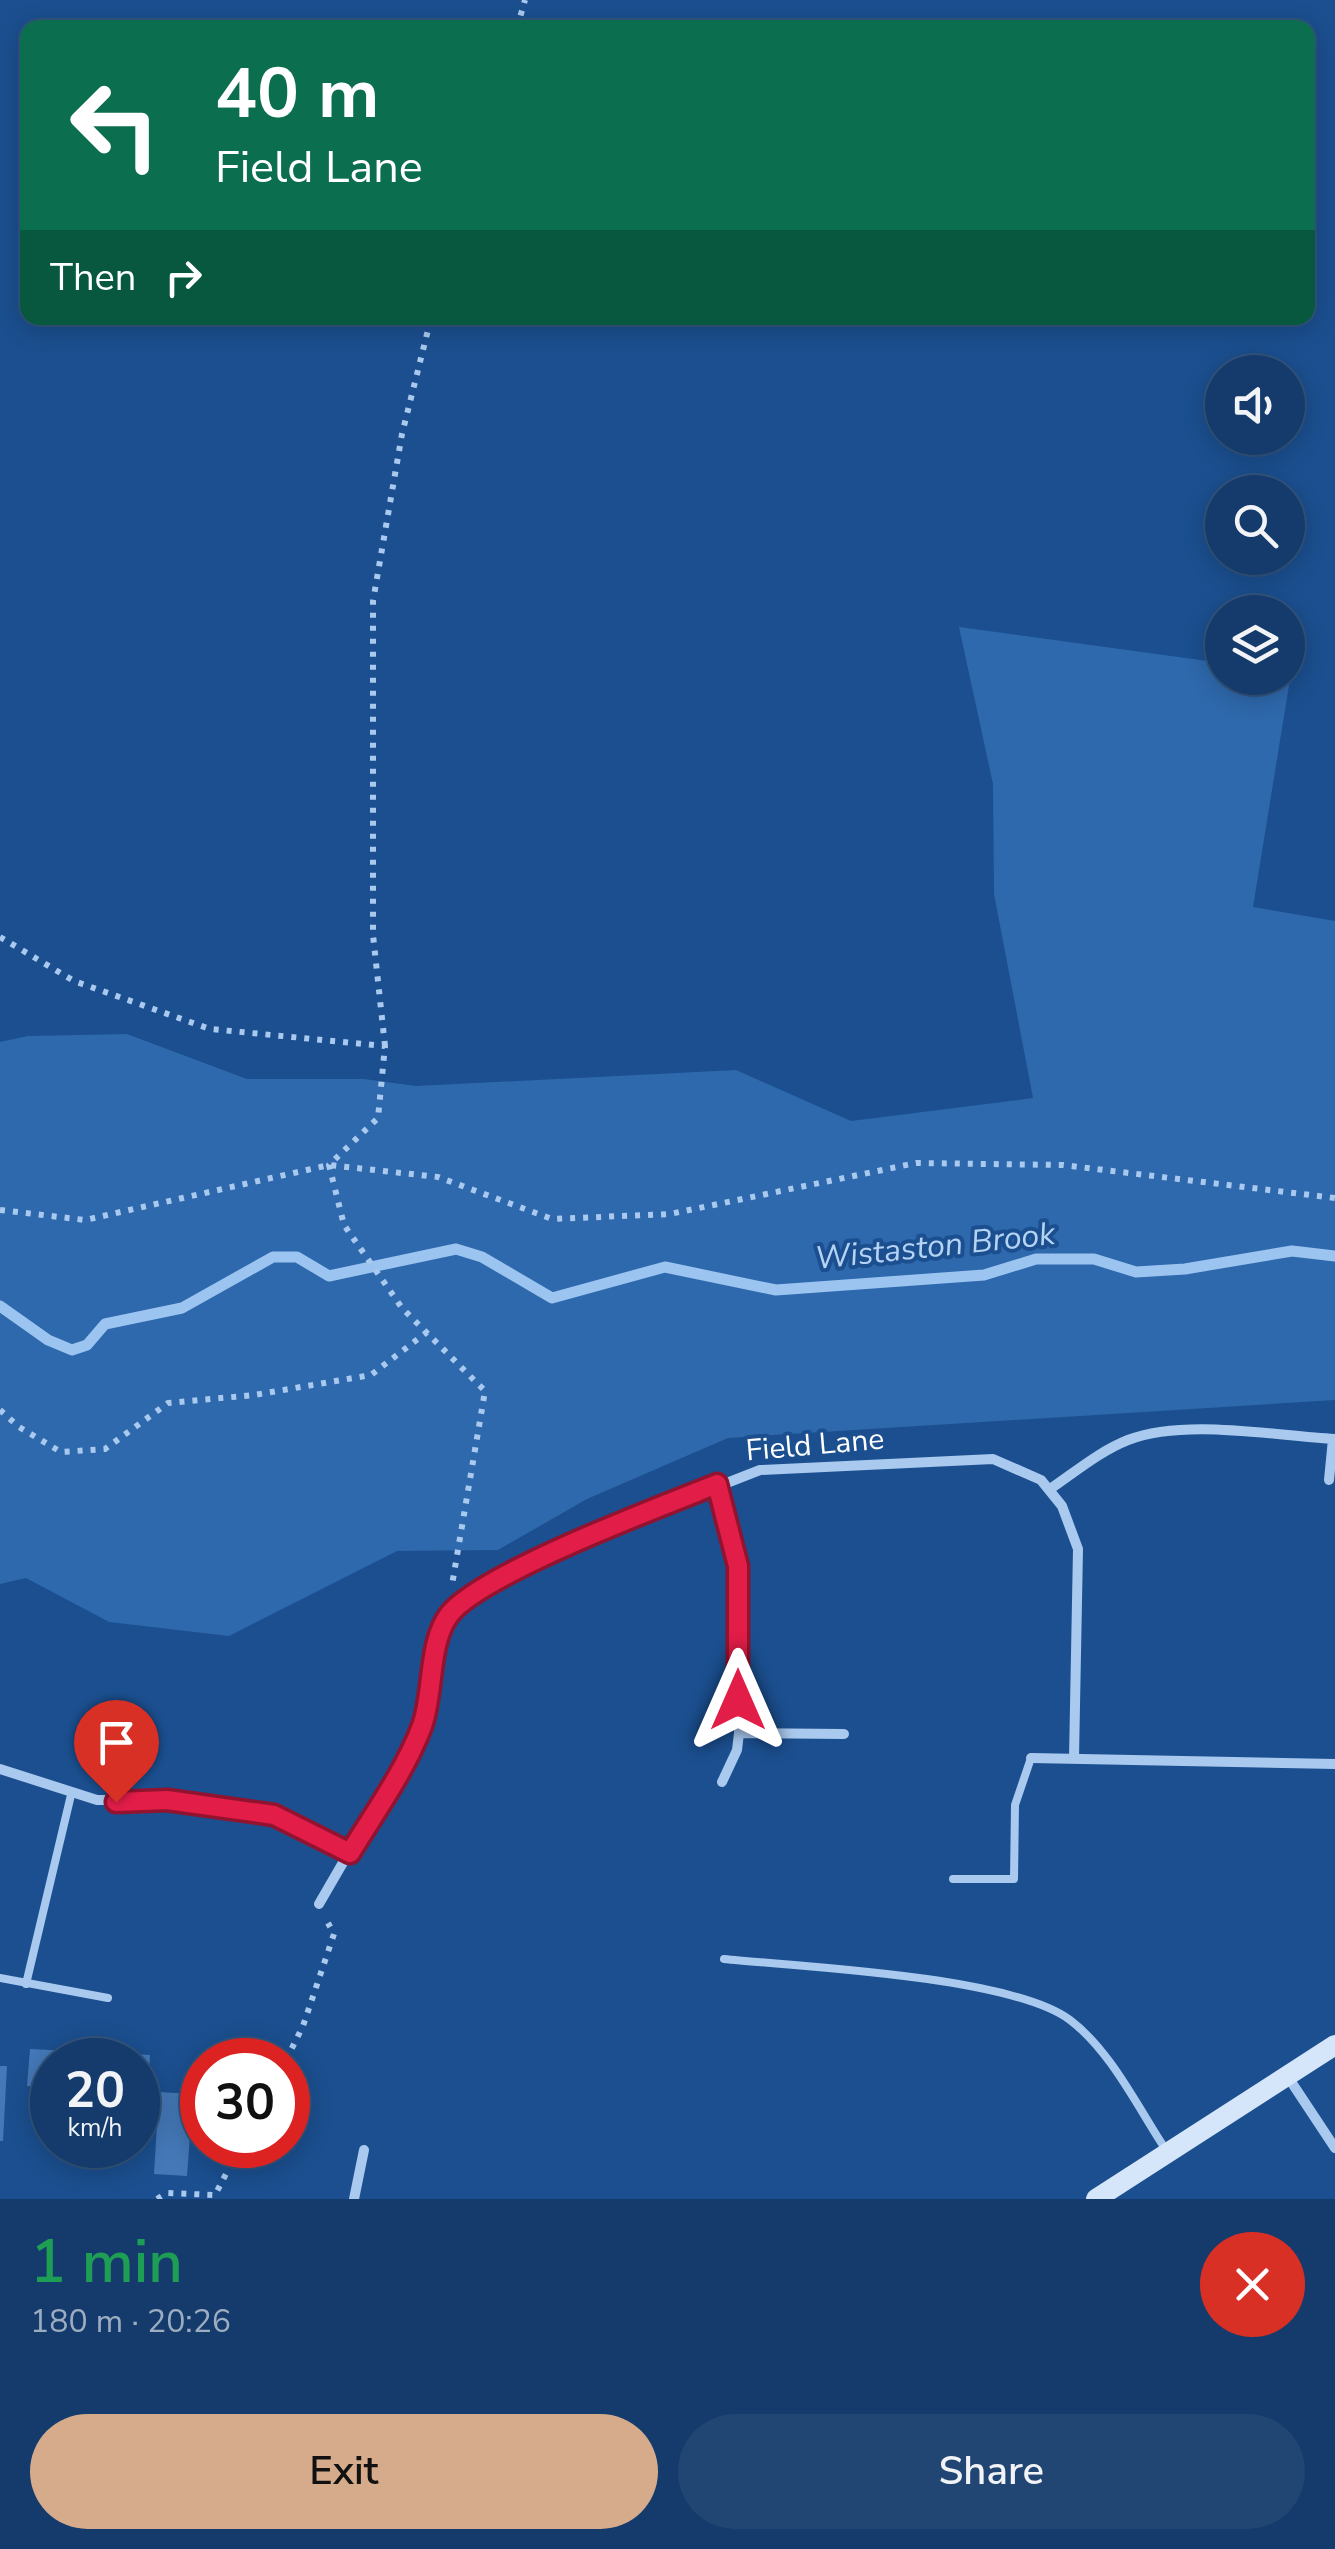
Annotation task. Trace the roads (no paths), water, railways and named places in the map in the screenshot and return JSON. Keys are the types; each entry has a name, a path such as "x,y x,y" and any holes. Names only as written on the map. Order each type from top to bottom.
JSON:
{"street":[{"path":"1074,1758 1079,1559 1067,1518 1050,1489 1102,1454 1143,1436 1282,1432 1334,1439 1329,1480"},
{"name":"Field Lane","path":"350,1853 421,1728 440,1642 451,1612 488,1587 581,1540 717,1484 782,1467 982,1459 1027,1470 1050,1489"},
{"path":"717,1484 738,1566 739,1734 737,1750 722,1782"},
{"path":"739,1734 844,1734"},
{"path":"1031,1758 1335,1764"},
{"path":"0,1769 72,1795 116,1802 167,1800 274,1815 350,1853 319,1904"},
{"path":"1096,2199 1335,2046"},
{"path":"1288,2076 1335,2148"},
{"path":"354,2199 364,2150"}],"lane":[{"path":"954,1878 1014,1879 1015,1805 1031,1758"},
{"path":"26,1984 72,1795"},
{"path":"724,1959 957,1984 1048,2008 1070,2021 1112,2068 1168,2153"},
{"path":"0,1978 108,1998"}],"waterway":[{"name":"Wistaston Brook","path":"0,1306 48,1340 72,1350 87,1345 105,1324 182,1308 273,1257 297,1257 329,1276 456,1249 482,1257 552,1298 665,1267 776,1290 984,1275 1036,1259 1094,1259 1136,1272 1185,1269 1292,1251 1335,1256"}]}
